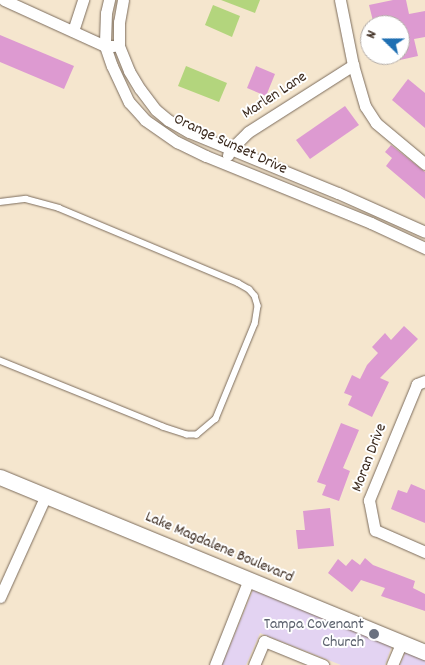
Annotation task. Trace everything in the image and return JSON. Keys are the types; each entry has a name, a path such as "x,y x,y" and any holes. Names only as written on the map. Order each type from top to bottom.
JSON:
{"street":[{"path":"4,0 105,46 120,46"},
{"path":"73,31 84,0"},
{"name":"Orange Sunset Drive","path":"109,0 106,13 105,46 129,102 145,120 177,142 225,164 371,223 425,248"},
{"name":"Orange Sunset Drive","path":"123,0 119,22 120,46 129,71 156,110 188,132 338,193 425,232"},
{"path":"340,0 353,65 365,106 376,123 425,164"},
{"name":"Marlen Lane","path":"225,164 230,150 248,132 353,65"},
{"name":"Moran Drive","path":"425,382 417,384 369,500 375,530 425,552"},
{"name":"Lake Magdalene Boulevard","path":"0,477 425,652"},
{"path":"0,597 46,495"},
{"path":"215,665 249,580"},
{"path":"254,665 264,641 323,665"},
{"path":"392,665 402,642"}],"lane":[{"path":"0,202 26,199 59,208 238,283 249,289 255,296 258,306 255,324 216,419 198,435 187,435 163,427 0,361"}],"shaded area":[{"path":"253,590 392,645 385,665 341,665 260,633 246,665 222,665"},
{"path":"406,651 425,658 425,665 400,665"}],"green space":[{"path":"221,0 260,0 255,13"},
{"path":"213,5 240,16 232,37 205,25"},
{"path":"186,66 227,83 219,102 178,86"}],"building":[{"path":"393,0 406,0 409,14 425,11 425,37 414,39 418,56 410,58 410,15 372,15 369,5"},
{"path":"0,35 74,66 64,89 0,62"},
{"path":"256,66 275,74 266,96 247,88"},
{"path":"408,79 425,93 425,128 392,100"},
{"path":"345,106 359,125 310,159 296,140"},
{"path":"391,145 425,172 425,199 386,166 392,158 385,152"},
{"path":"404,326 418,339 380,378 389,382 372,417 348,405 352,396 344,393 352,375 360,379 367,365 378,353 372,347 385,333 391,340"},
{"path":"341,423 359,430 343,468 350,471 339,501 322,495 326,485 317,482"},
{"path":"411,484 425,490 425,523 391,509 398,490 407,493"},
{"path":"330,508 334,546 298,549 296,530 305,530 303,511"},
{"path":"365,558 373,565 415,581 413,588 425,594 425,611 381,596 385,588 361,580 352,592 328,573 338,559 346,566 352,559 360,565"}],"place":[{"name":"Tampa Covenant Church","path":"374,634"}]}
